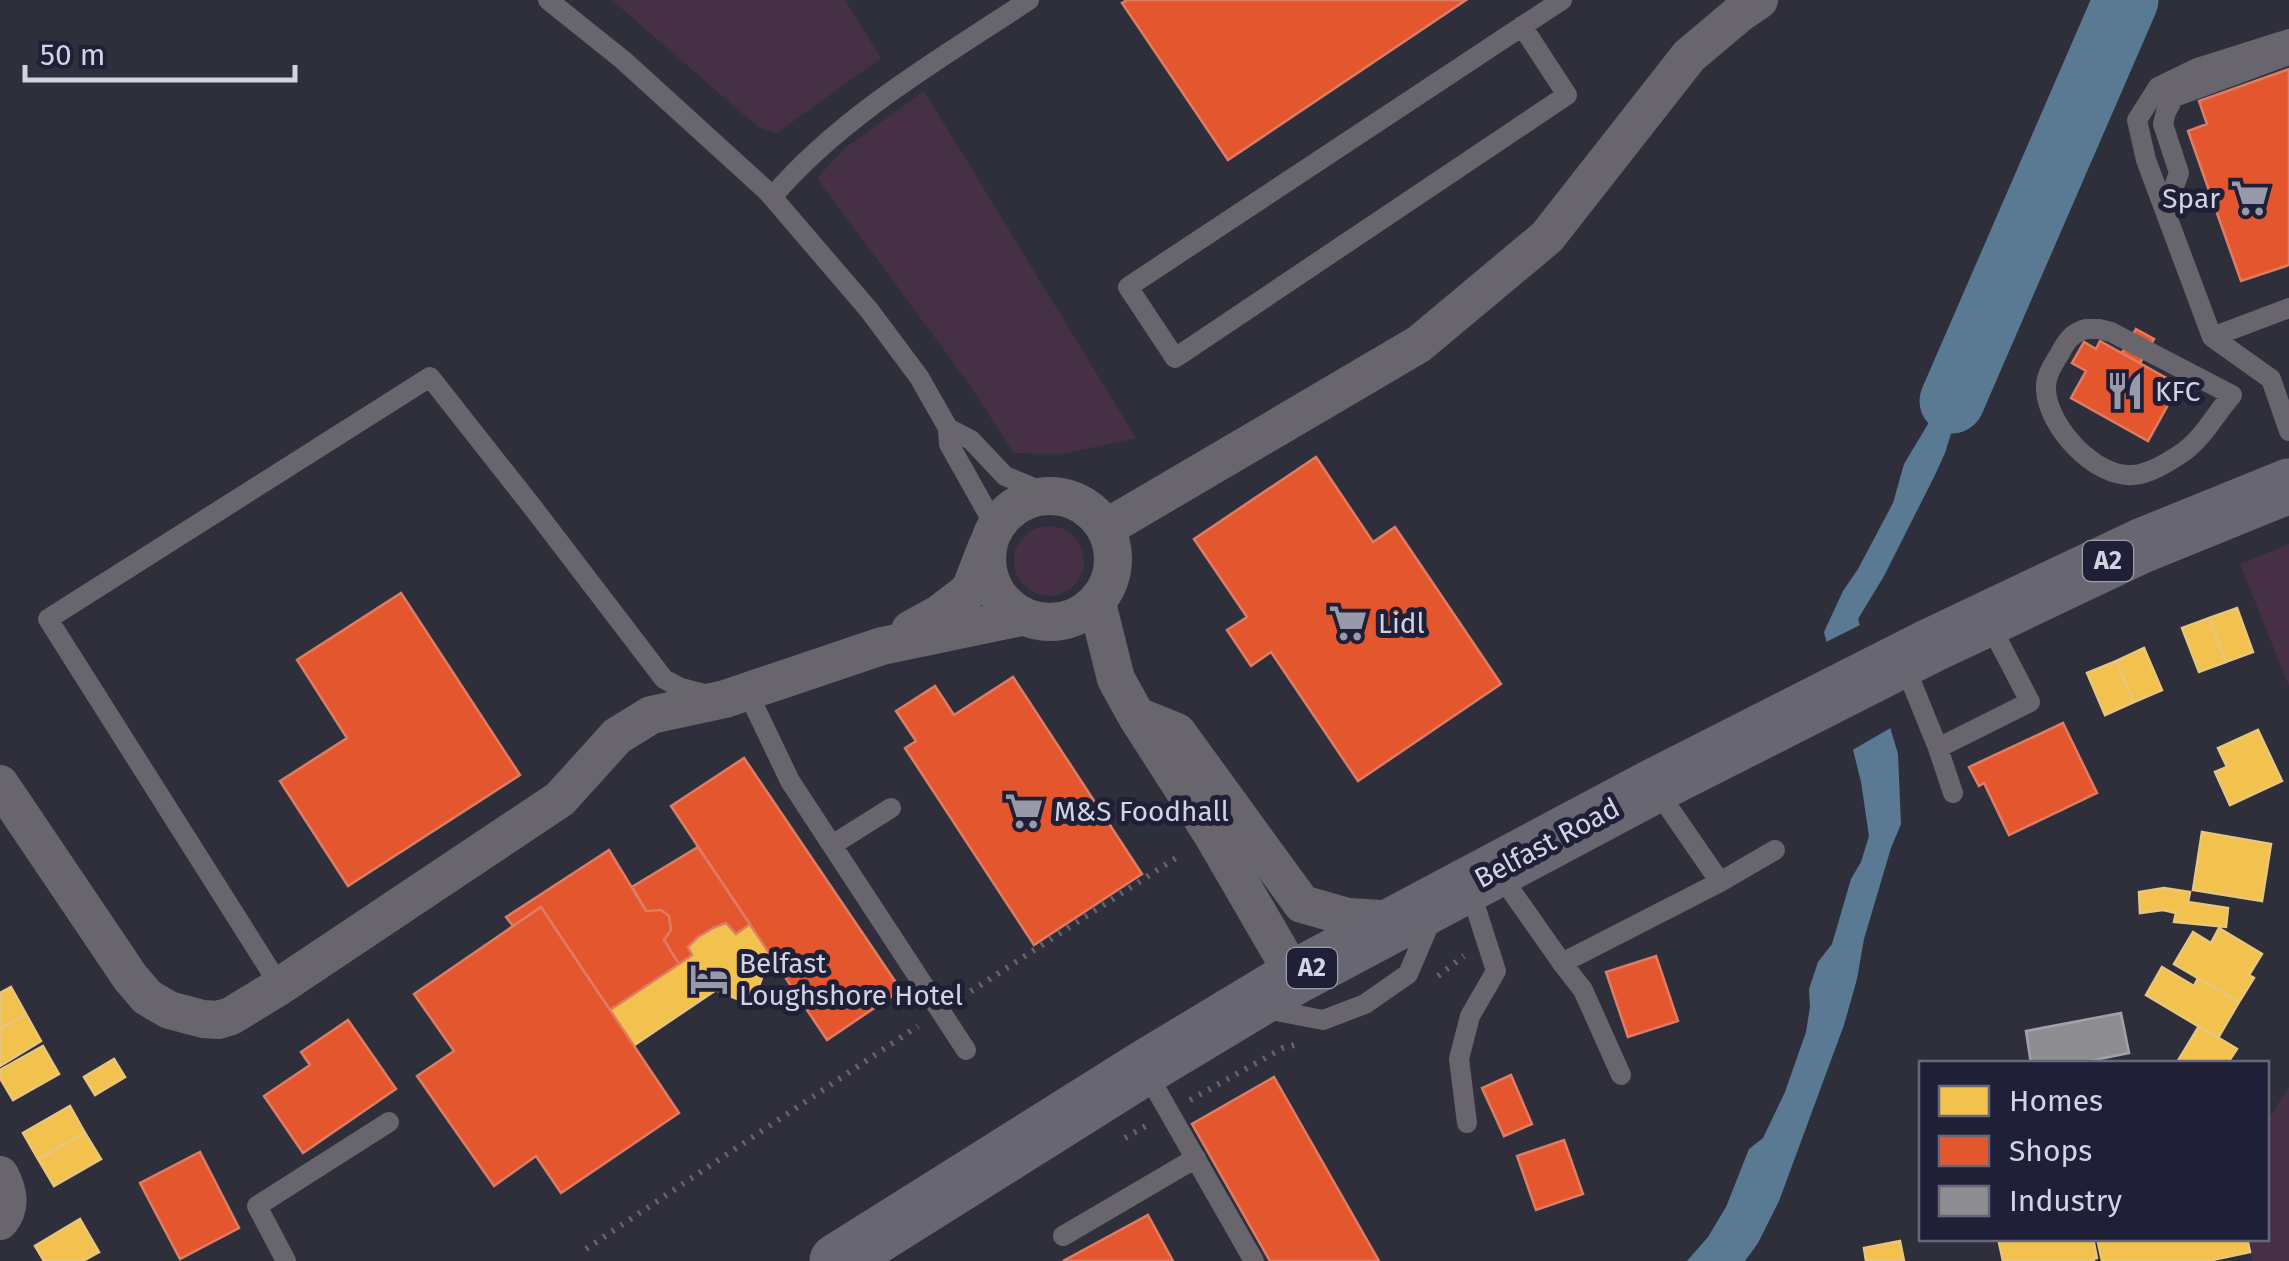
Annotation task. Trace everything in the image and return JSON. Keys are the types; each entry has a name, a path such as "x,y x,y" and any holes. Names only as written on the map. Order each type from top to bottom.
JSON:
{"highway":[{"name":"Belfast Road","path":"862,1254 1144,1068 1296,977 1654,786 1806,710 1918,670 1987,619 2141,546 2289,486"}],"street":[{"path":"1106,528 1419,344 1548,237 1689,56 1758,0"},
{"path":"882,646 940,614 970,590 991,536 1010,509 1029,498 1073,500 1092,511 1106,528 1112,548 1108,586 1097,603 1062,622 1041,622 1021,616 1004,604 992,587 986,567 991,536"},
{"path":"1097,603 1116,679"},
{"path":"0,784 146,997 169,1010 218,1020 280,986 560,799 617,736 652,715 736,695 882,646 1021,616"},
{"path":"1062,622 1116,679 1296,977"},
{"path":"1137,716 1177,732 1302,904 1348,917 1452,895"},
{"path":"0,1176 8,1200 6,1214 0,1221"}],"lane":[{"path":"548,0 623,60 772,197 869,310 919,377 948,428 949,444 991,536"},
{"path":"772,197 799,165 846,126 1029,0"},
{"path":"1522,26 1567,95 1176,358 1128,288 1522,26 1562,0"},
{"path":"2289,39 2197,68 2158,87 2137,120 2146,160 2212,336 2271,379 2289,431"},
{"path":"2165,211 2179,173 2163,124 2174,98 2289,55"},
{"path":"2212,336 2289,308"},
{"path":"2232,395 2100,329 2071,336 2047,377 2046,396 2056,420 2087,460 2130,476 2147,472 2185,452 2232,395 2271,379"},
{"path":"280,986 48,619 430,377 664,679 680,688 736,695 966,1050"},
{"path":"948,428 971,440 1005,476 1051,496"},
{"path":"1938,748 2030,702 1987,619"},
{"path":"1918,670 1953,793"},
{"path":"652,715 664,679"},
{"path":"1654,786 1720,882"},
{"path":"832,846 891,808"},
{"path":"1562,963 1775,850"},
{"path":"1452,895 1562,963 1583,990 1620,1075"},
{"path":"1250,1006 1323,1020 1365,1004 1408,974 1452,895"},
{"path":"1452,895 1496,971 1470,1016 1458,1060 1467,1123"},
{"path":"1144,1068 1254,1261"},
{"path":"286,1261 257,1206 389,1122"},
{"path":"1063,1236 1196,1158"}],"path":[{"path":"586,1249 998,971 1212,834"}],"shaded area":[{"path":"612,0 845,0 881,58 777,133 758,127"},
{"path":"924,91 1136,438 1063,454 1014,453 967,381 817,178 845,148"},
{"path":"1049,526 1073,537 1084,561 1073,585 1049,596 1025,585 1014,561 1025,537"},
{"path":"2289,544 2289,686 2240,564"},
{"path":"2289,1087 2289,1261 2252,1261 2247,1241 2269,1241 2269,1118"}],"water":[{"path":"1943,399 1961,402 1945,453 1884,576 1858,619 1898,754 1901,824 1864,939 1844,1025 1779,1201 1758,1243 1745,1261 1687,1261 1726,1207 1749,1149 1763,1138 1785,1092 1806,1032 1809,989 1818,962 1832,944 1851,879 1869,836 1861,782 1824,632 1893,503 1904,464"}],"pier":[{"path":"1864,623 1894,726 1849,752 1822,644"}],"building: Homes":[{"path":"2237,608 2253,652 2226,662 2209,618"},
{"path":"2209,618 2226,662 2199,672 2182,628"},
{"path":"2144,648 2162,690 2134,702 2116,661"},
{"path":"2116,661 2134,702 2105,715 2087,673"},
{"path":"2258,730 2282,781 2230,805 2215,772 2227,767 2218,748"},
{"path":"2202,832 2271,844 2262,901 2193,890"},
{"path":"2164,888 2190,892 2188,902 2228,908 2226,927 2174,922 2176,913 2163,910 2140,913 2139,892"},
{"name":"Belfast Loughshore Hotel","path":"726,923 736,934 750,924 770,954 762,959 764,972 759,986 751,996 737,999 716,990 633,1046 610,1010 692,955 688,947 698,937"},
{"path":"2219,928 2262,954 2249,975 2254,978 2239,1002 2174,964 2193,932 2211,943"},
{"path":"2162,967 2194,986 2198,978 2239,1002 2218,1038 2146,995"},
{"path":"11,987 26,1014 0,1029 0,993"},
{"path":"26,1014 41,1041 0,1066 0,1029"},
{"path":"2199,1026 2237,1049 2229,1061 2178,1061"},
{"path":"43,1046 59,1074 13,1100 0,1078 0,1070"},
{"path":"114,1059 125,1077 95,1095 84,1077"},
{"path":"70,1106 85,1133 38,1159 23,1133"},
{"path":"85,1133 101,1159 54,1186 38,1159"},
{"path":"80,1219 99,1252 83,1261 44,1261 35,1246"},
{"path":"1900,1241 1904,1261 1866,1261 1864,1248"},
{"path":"1999,1241 2094,1241 2097,1258 2094,1261 2003,1261"},
{"path":"2098,1241 2248,1241 2250,1252 2208,1261 2102,1261"}],"building: Shops":[{"path":"1466,0 1228,160 1122,3"},
{"name":"Spar","path":"2289,69 2289,265 2241,281 2188,131 2207,124 2199,101"},
{"path":"2136,329 2154,339 2140,363 2122,353"},
{"name":"KFC","path":"2100,341 2179,385 2148,441 2071,398 2086,371 2072,363 2084,342 2096,349"},
{"name":"Lidl","path":"1316,457 1373,542 1395,527 1501,684 1358,781 1271,652 1251,666 1227,630 1247,617 1194,539"},
{"path":"401,593 520,775 348,886 280,781 347,738 297,660"},
{"name":"M&S Foodhall","path":"1013,677 1142,874 1034,945 905,748 916,741 896,711 935,686 954,715"},
{"path":"2063,723 2097,793 2009,835 1984,783 1979,786 1969,767"},
{"path":"744,758 901,990 827,1040 671,806"},
{"path":"698,847 750,924 736,934 726,923 713,928 688,947 692,955 679,964 664,940 671,930 669,916 661,910 646,911 632,887"},
{"path":"609,850 646,911 661,910 669,916 671,930 664,940 679,964 610,1010 541,907 513,926 506,917"},
{"path":"541,907 679,1113 561,1193 536,1156 494,1186 417,1076 454,1051 414,994"},
{"path":"1656,956 1678,1021 1628,1037 1606,972"},
{"path":"348,1020 396,1089 303,1153 264,1096 310,1065 301,1052"},
{"path":"1511,1075 1532,1124 1504,1136 1482,1088"},
{"path":"1274,1077 1379,1261 1270,1261 1192,1124"},
{"path":"1564,1140 1583,1194 1536,1210 1517,1156"},
{"path":"200,1152 239,1228 180,1259 140,1183"},
{"path":"1148,1215 1173,1261 1063,1261"}],"building: Industry":[{"path":"2121,1013 2129,1053 2090,1061 2031,1061 2026,1031"}],"waterway":[{"path":"1952,401 2126,0"}],"place":[{"name":"Spar","path":"2250,198"},
{"name":"KFC","path":"2125,391"},
{"name":"Lidl","path":"1348,623"},
{"name":"M&S Foodhall","path":"1024,811"},
{"name":"Belfast Loughshore Hotel","path":"709,979"}]}
